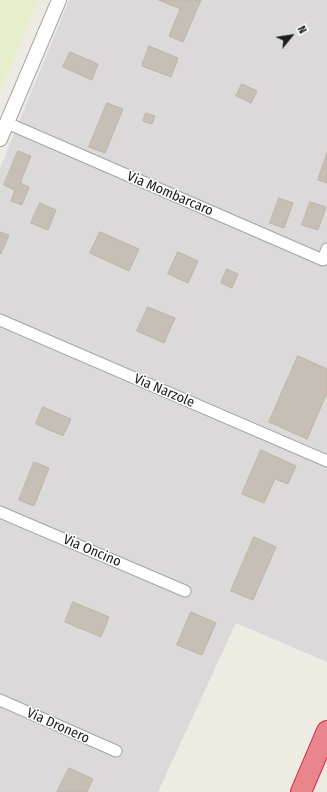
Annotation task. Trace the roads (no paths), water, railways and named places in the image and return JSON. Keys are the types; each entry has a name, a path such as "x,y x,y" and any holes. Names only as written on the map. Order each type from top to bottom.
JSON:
{"highway":[{"path":"301,792 327,730"}],"street":[{"path":"0,139 59,0"},
{"name":"Via Mombarcaro","path":"7,124 323,260 327,249"},
{"name":"Via Narzole","path":"0,320 327,461"},
{"name":"Via Oncino","path":"0,512 185,590"},
{"name":"Via Dronero","path":"0,700 116,751"}]}
